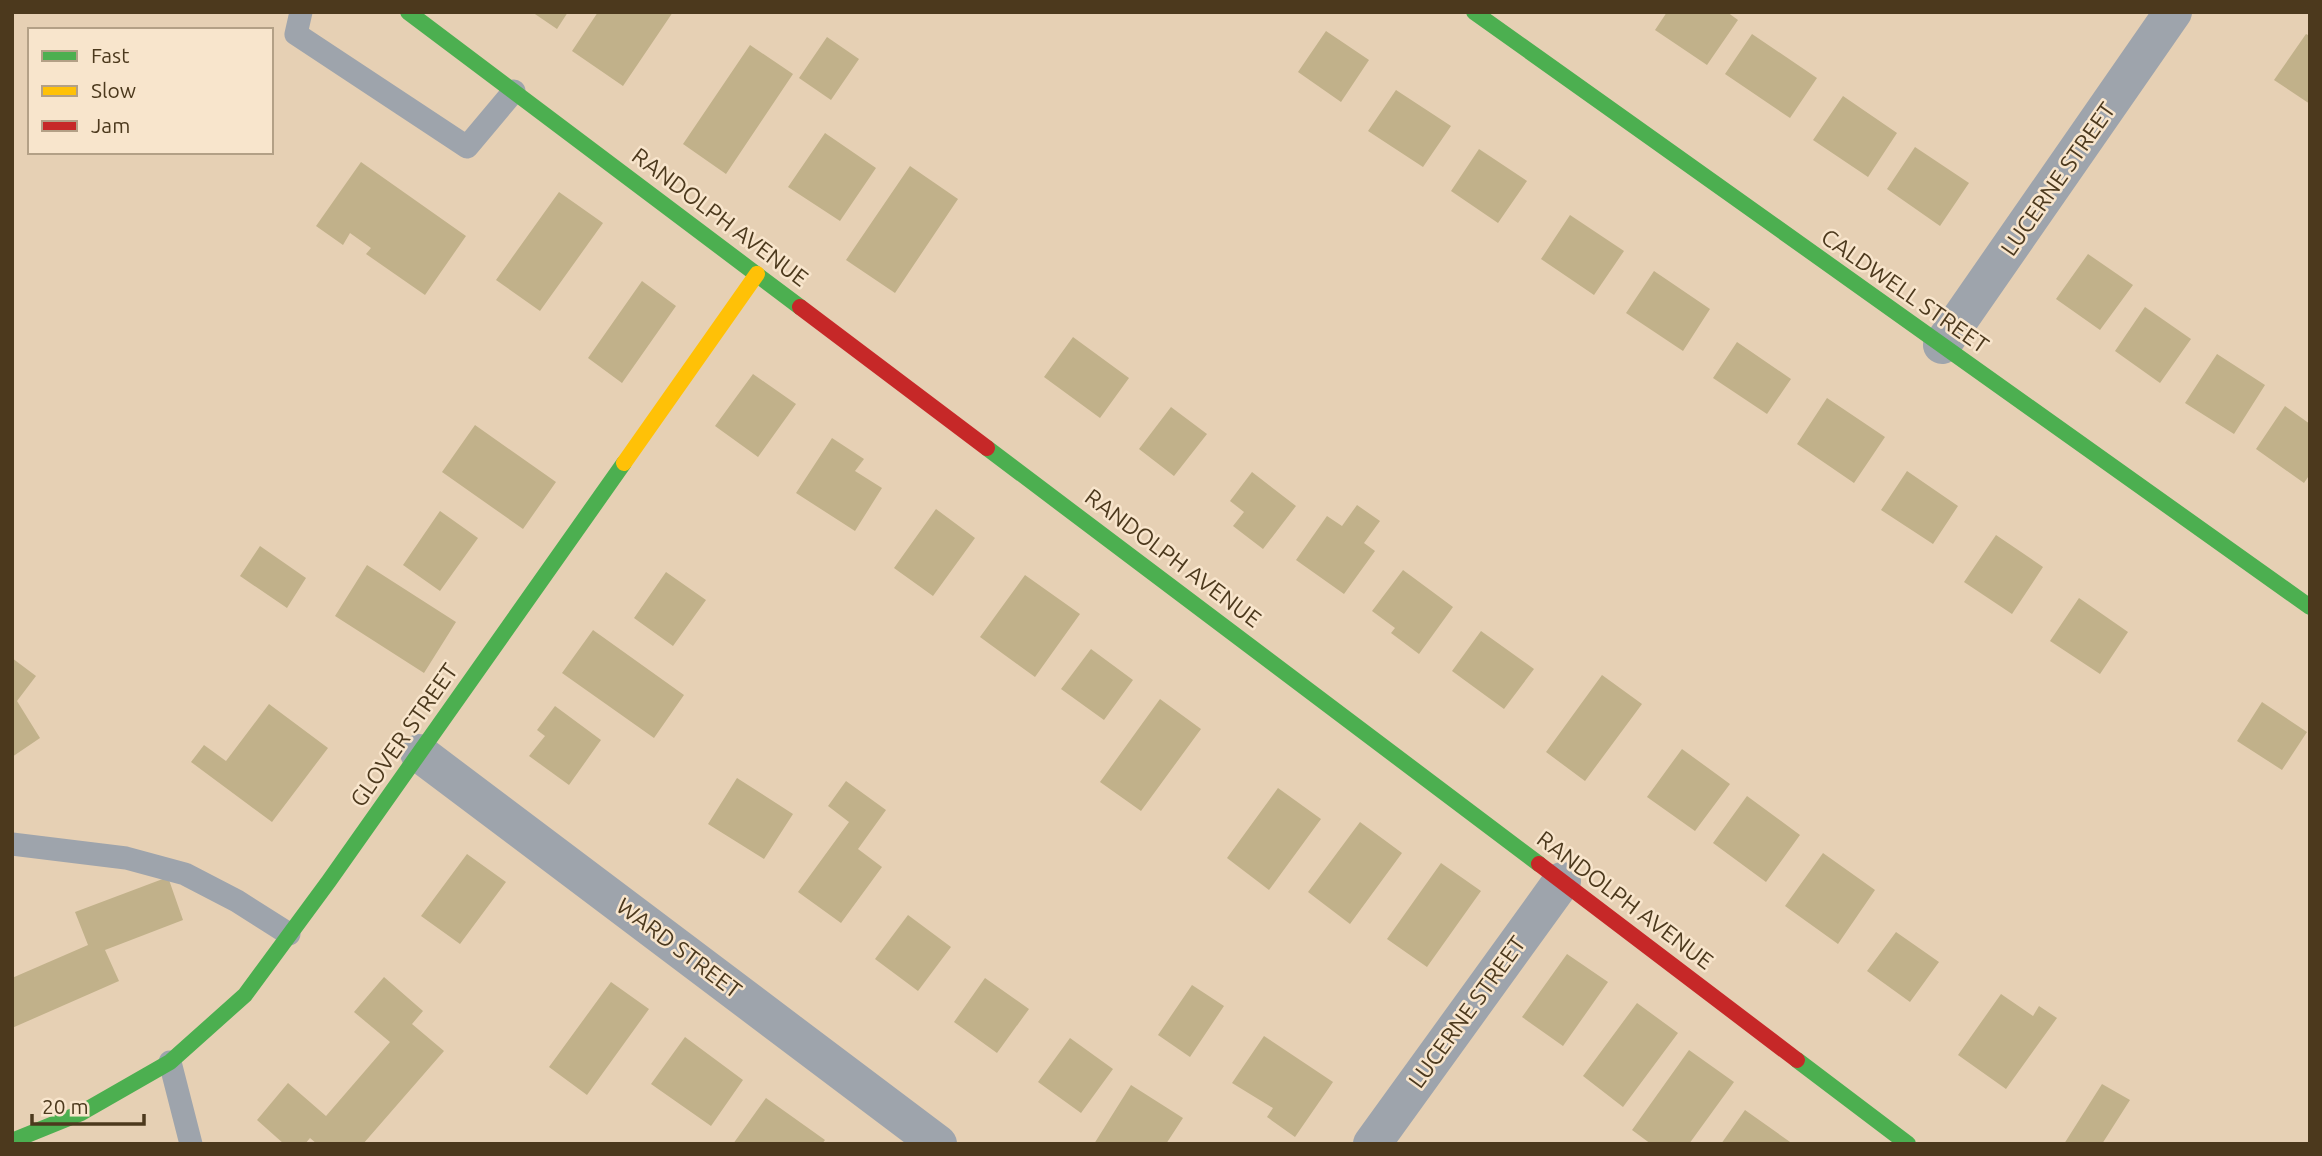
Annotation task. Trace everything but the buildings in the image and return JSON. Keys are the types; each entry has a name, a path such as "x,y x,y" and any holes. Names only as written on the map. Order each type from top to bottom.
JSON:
{"street":[{"name":"RANDOLPH AVENUE","path":"408,12 1908,1144"},
{"name":"CALDWELL STREET","path":"1474,12 2310,607"},
{"name":"LUCERNE STREET","path":"1942,345 2173,12"},
{"name":"GLOVER STREET","path":"12,1141 81,1113 170,1062 245,995 757,274"},
{"name":"WARD STREET","path":"419,753 939,1144"},
{"name":"LUCERNE STREET","path":"1373,1144 1562,881"}],"lane":[{"path":"301,12 296,34 467,147 514,91"},
{"path":"12,844 126,859 185,874 237,901 289,934"},
{"path":"170,1062 191,1144"}],"traffic: fast":[{"path":"408,12 800,307"},
{"path":"1474,12 2310,607"},
{"path":"987,448 1539,864"},
{"path":"12,1141 81,1113 170,1062 245,995 329,881 624,463"},
{"path":"1797,1060 1908,1144"}],"traffic: slow":[{"path":"624,463 757,274"}],"traffic: jam":[{"path":"800,307 987,448"},
{"path":"1539,864 1797,1060"}]}
